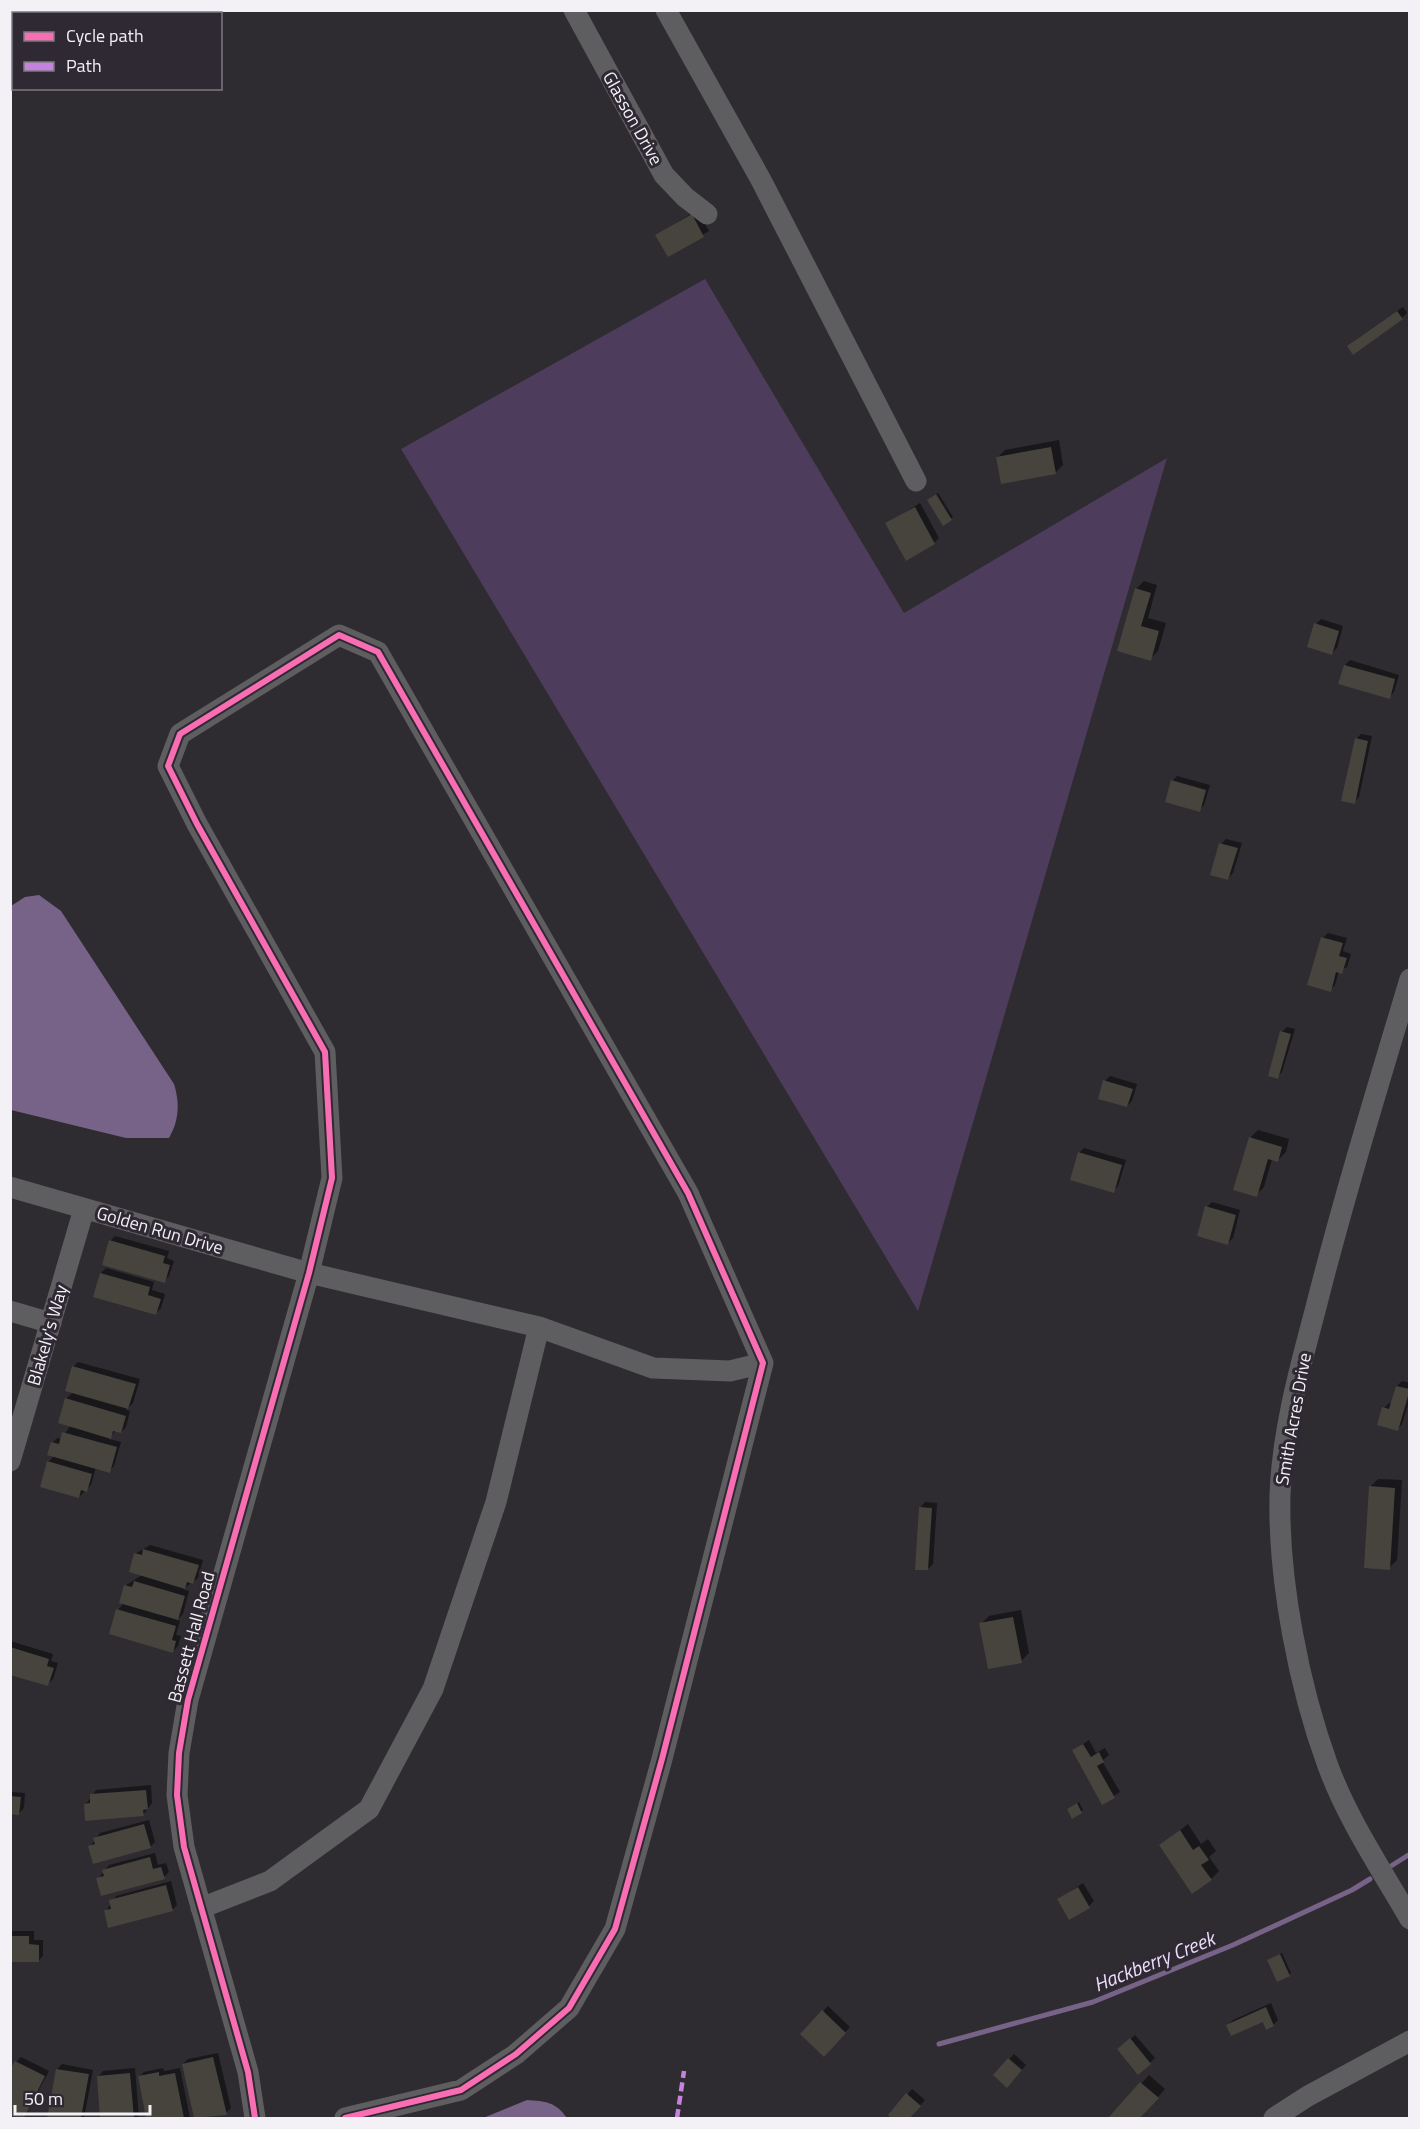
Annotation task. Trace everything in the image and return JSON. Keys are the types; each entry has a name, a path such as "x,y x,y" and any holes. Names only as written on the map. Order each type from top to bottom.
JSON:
{"street":[{"name":"Glasson Drive","path":"574,10 664,175 685,197 707,214"},
{"path":"666,10 766,189 916,481"},
{"name":"Bassett Hall Road","path":"255,2118 248,2072 201,1908 181,1826 177,1795 179,1753 188,1700 309,1273 332,1178 325,1052 197,824 168,766 180,734 339,635 378,652 688,1193 763,1363"},
{"name":"Smith Acres Drive","path":"1410,979 1333,1238 1302,1360 1290,1413 1280,1494 1286,1590 1314,1720 1328,1767 1342,1798 1410,1918"},
{"name":"Golden Run Drive","path":"10,1187 309,1273 539,1326 653,1368 730,1371 763,1363"},
{"name":"Blakely's Way","path":"10,1461 84,1209"},
{"path":"10,1311 51,1323"},
{"path":"201,1908 270,1881 369,1809 433,1689 496,1502 539,1326"},
{"path":"345,2118 461,2090 516,2054 569,2008 615,1929 662,1759 763,1363"},
{"path":"1274,2118 1308,2096 1410,2041"}],"shaded area":[{"path":"705,279 904,613 1167,458 918,1311 401,449"},
{"path":"39,895 61,911 174,1084 178,1112 169,1138 126,1138 11,1110 11,906 25,897"},
{"path":"527,2100 550,2103 567,2118 483,2118"}],"building":[{"path":"692,214 704,237 668,257 655,235"},
{"path":"1397,311 1403,319 1353,355 1347,346"},
{"path":"1051,447 1056,474 1001,484 996,457"},
{"path":"936,494 952,520 943,526 927,500"},
{"path":"915,507 935,544 906,561 885,523"},
{"path":"1135,588 1151,593 1141,626 1159,631 1151,661 1117,651"},
{"path":"1314,623 1339,631 1332,655 1307,647"},
{"path":"1344,665 1395,679 1390,699 1338,684"},
{"path":"1355,738 1368,741 1355,804 1341,801"},
{"path":"1171,780 1206,790 1200,812 1165,802"},
{"path":"1219,843 1238,848 1228,880 1210,875"},
{"path":"1321,937 1343,943 1339,956 1347,958 1342,974 1336,972 1331,992 1307,985"},
{"path":"1280,1031 1291,1034 1278,1079 1268,1076"},
{"path":"1103,1080 1133,1089 1127,1107 1098,1099"},
{"path":"1249,1137 1282,1147 1278,1162 1268,1159 1257,1197 1233,1190"},
{"path":"1078,1152 1122,1165 1114,1193 1070,1180"},
{"path":"1205,1206 1236,1215 1228,1245 1197,1236"},
{"path":"109,1240 165,1256 163,1263 170,1265 165,1283 102,1265"},
{"path":"100,1273 150,1287 148,1295 161,1299 156,1315 93,1297"},
{"path":"72,1366 136,1384 128,1409 65,1391"},
{"path":"1396,1386 1410,1389 1398,1431 1377,1425 1382,1407 1389,1409"},
{"path":"65,1398 126,1416 121,1433 113,1431 111,1439 58,1423"},
{"path":"62,1432 117,1447 110,1473 47,1455 51,1442 59,1444"},
{"path":"47,1461 92,1474 87,1492 81,1490 79,1498 40,1487"},
{"path":"1369,1486 1395,1488 1390,1570 1364,1568"},
{"path":"919,1507 932,1508 928,1570 915,1570"},
{"path":"143,1549 199,1565 193,1584 187,1582 185,1589 129,1572 134,1553 142,1555"},
{"path":"134,1581 185,1596 178,1620 119,1603 124,1585 132,1587"},
{"path":"116,1609 176,1626 172,1640 176,1641 173,1653 109,1634"},
{"path":"1013,1617 1022,1663 988,1669 979,1623"},
{"path":"10,1647 49,1659 47,1666 54,1668 48,1686 10,1675"},
{"path":"1083,1744 1091,1757 1099,1752 1104,1762 1097,1766 1115,1798 1102,1805 1072,1750"},
{"path":"146,1790 148,1809 143,1810 144,1816 85,1821 84,1804 90,1803 90,1794"},
{"path":"10,1796 21,1797 19,1815 10,1814"},
{"path":"1077,1803 1082,1813 1072,1819 1067,1809"},
{"path":"144,1824 151,1848 93,1864 88,1846 95,1844 93,1838"},
{"path":"1180,1830 1193,1850 1199,1846 1209,1860 1201,1865 1212,1880 1192,1894 1159,1845"},
{"path":"150,1857 153,1869 161,1867 165,1879 101,1896 96,1878 104,1876 102,1870"},
{"path":"166,1885 173,1911 108,1928 104,1910 111,1909 109,1900"},
{"path":"1078,1887 1090,1908 1069,1920 1057,1899"},
{"path":"10,1936 29,1936 29,1944 39,1945 39,1962 10,1962"},
{"path":"1280,1954 1290,1976 1277,1982 1267,1960"},
{"path":"1266,2007 1274,2026 1266,2030 1263,2022 1231,2036 1226,2025"},
{"path":"822,2010 846,2033 824,2057 800,2034"},
{"path":"1130,2038 1151,2064 1138,2075 1117,2049"},
{"path":"213,2057 227,2115 194,2118 182,2064"},
{"path":"1008,2058 1022,2070 1007,2088 993,2075"},
{"path":"15,2061 45,2076 24,2118 10,2116 10,2069"},
{"path":"56,2069 89,2074 81,2118 47,2118"},
{"path":"159,2072 159,2076 175,2073 184,2118 146,2118 138,2076"},
{"path":"130,2073 134,2118 100,2118 97,2076"},
{"path":"1140,2082 1159,2098 1140,2118 1108,2118"},
{"path":"906,2093 921,2106 910,2118 891,2118 888,2115"}],"waterway":[{"name":"Hackberry Creek","path":"1391,1866 1410,1854"},
{"name":"Hackberry Creek","path":"939,2044 1093,2002 1233,1945 1352,1890 1370,1879"}],"marked path":[{"path":"677,2118 684,2071"}],"cycle path":[{"path":"255,2118 248,2072 184,1847 177,1795 179,1753 188,1700 309,1273 332,1178 325,1052 197,824 168,766 180,734 339,635 378,652 688,1193 763,1363 662,1759 615,1929 569,2008 516,2054 461,2090 345,2118"}]}
